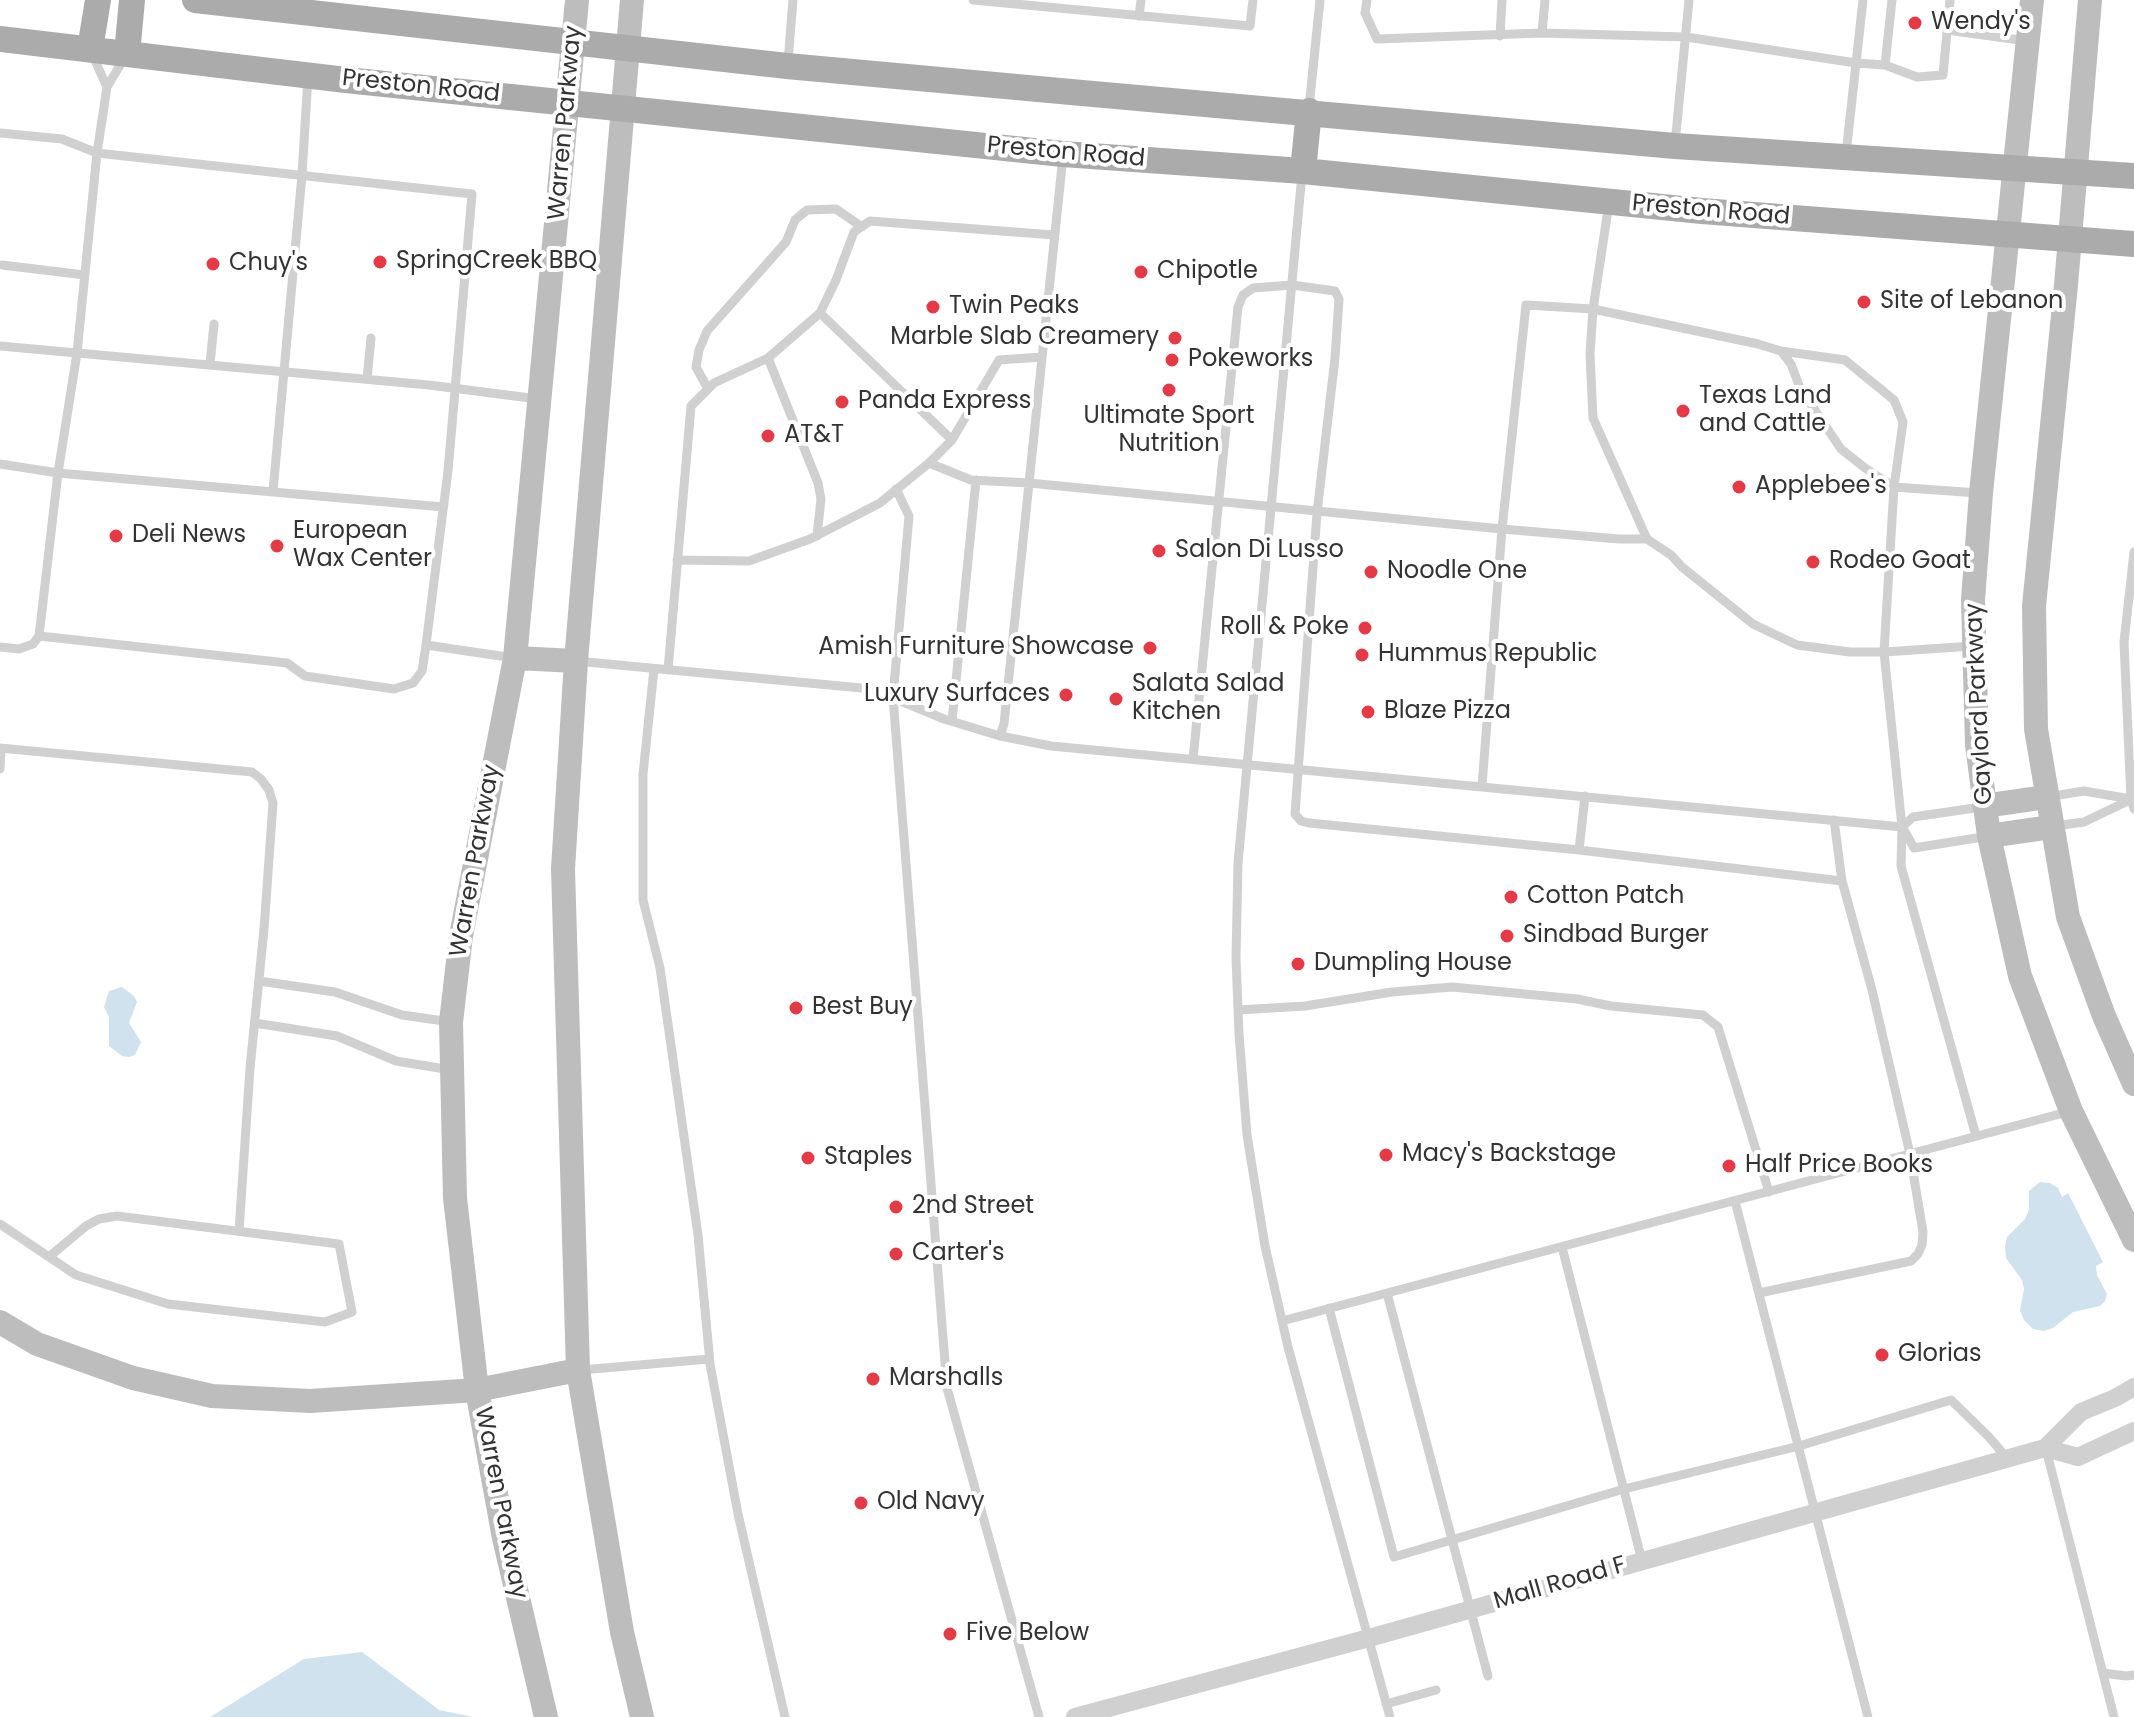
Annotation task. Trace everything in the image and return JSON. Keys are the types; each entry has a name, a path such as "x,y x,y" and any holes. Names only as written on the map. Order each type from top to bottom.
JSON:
{"main road":[{"path":"90,49 98,0"},
{"path":"127,54 132,0"},
{"path":"195,0 787,66 1675,146 2134,176"},
{"name":"Warren Parkway","path":"546,1717 504,1538 477,1390 455,1198 451,1022 461,936 515,658 577,0"},
{"path":"632,0 576,661 563,869 578,1370 622,1632 642,1717"},
{"name":"Gaylord Parkway","path":"2032,0 1981,493 1973,600 1977,745 1989,836 2020,976 2071,1111 2134,1240"},
{"path":"2090,0 2034,606 2036,729 2068,917 2104,1016 2134,1084"},
{"name":"Preston Road","path":"0,39 308,75 1063,154 1303,171 1609,201 2134,244"},
{"path":"1303,171 1309,111"},
{"path":"515,658 576,661"},
{"path":"1984,806 2046,797"},
{"path":"1989,836 2051,827"},
{"path":"0,1322 37,1344 119,1373 212,1396 310,1401 477,1390 578,1370"}],"street":[{"name":"Mall Road F","path":"1075,1717 1369,1638 2045,1448 2081,1412 2134,1387"},
{"name":"Mall Road F","path":"2045,1448 2078,1457 2134,1431"}],"lane":[{"path":"787,66 793,0"},
{"path":"973,0 1250,26 1253,0"},
{"path":"1139,16 1141,0"},
{"path":"1309,111 1320,0"},
{"path":"1367,0 1365,13 1377,39 1542,33 1686,37 1885,65 1917,77 1943,75 1950,0"},
{"path":"1500,36 1502,0"},
{"path":"1542,33 1545,0"},
{"path":"1675,146 1689,0"},
{"path":"1845,157 1863,0"},
{"path":"1885,65 1892,0"},
{"path":"1947,30 2028,41"},
{"path":"90,49 107,87"},
{"path":"0,647 19,649 33,644 39,636 58,473 77,353 97,153 107,87 127,54"},
{"path":"273,491 302,175 308,75"},
{"path":"0,133 62,139 97,153 472,194 443,507 422,671 413,683 394,689 305,676 287,663 39,636"},
{"path":"1000,736 1004,724 1063,154"},
{"path":"1303,171 1238,863 1238,1010 1247,1135 1265,1246 1282,1321 1390,1717"},
{"path":"1609,201 1593,309 1590,354 1593,418 1647,539 1671,555 1753,624 1797,645 1850,652 1973,646"},
{"path":"708,389 696,367 707,331 786,242 795,220 807,210 836,209 862,227"},
{"path":"668,670 691,406 714,383 768,358 820,313 854,232 870,221 1054,235"},
{"path":"2,265 85,275"},
{"path":"1193,759 1238,307 1243,295 1253,288 1292,285 1335,291 1339,299 1317,513 1297,768 1295,814 1301,821 1842,881"},
{"path":"1482,786 1502,529 1526,305 1593,309 1781,351 1845,360 1894,400 1903,422 1894,487 1884,652 1902,827 1901,866 1976,1136"},
{"path":"820,313 952,440"},
{"path":"210,364 214,324"},
{"path":"367,379 371,338"},
{"path":"0,346 456,387 541,399"},
{"path":"1781,351 1791,364 1800,388 1841,449 1894,487 1981,493"},
{"path":"677,560 749,561 817,536 880,503 952,440 999,360 1042,357"},
{"path":"768,358 818,483 821,499 817,536"},
{"path":"929,463 976,480 1270,509 1647,539"},
{"path":"0,464 58,473 443,507"},
{"path":"952,721 976,480"},
{"path":"896,489 909,516 893,697 947,1388 1039,1717"},
{"path":"2133,802 2130,652 2134,552"},
{"path":"426,645 515,658"},
{"path":"576,661 872,689 952,721 1000,736 1051,746 1902,827 1913,817 1984,806"},
{"path":"654,669 643,774 643,900 660,968 698,1235 710,1363 738,1514 785,1717"},
{"path":"0,769 1,748 252,772 269,790 273,803 239,1231"},
{"path":"2046,797 2084,791 2133,802"},
{"path":"1579,850 1585,796"},
{"path":"2051,827 2084,822 2133,802"},
{"path":"1759,1293 1911,1261 1918,1254 1923,1232 1910,1154 1872,990 1842,881 1834,820"},
{"path":"1902,827 1914,848 1989,836"},
{"path":"259,981 335,992 402,1015 451,1022"},
{"path":"1238,1010 1305,1006 1392,992 1452,987 1703,1015 1718,1027 1769,1192"},
{"path":"255,1023 337,1036 380,1057 451,1070"},
{"path":"1282,1321 2071,1111"},
{"path":"1735,1201 1868,1717"},
{"path":"0,1224 76,1275 168,1304 325,1322 352,1312 339,1244 117,1216 99,1219 86,1226 50,1256"},
{"path":"1562,1247 1642,1561"},
{"path":"1387,1293 1488,1676"},
{"path":"1329,1308 1394,1557 1624,1489 1799,1446 1951,1400 2007,1459"},
{"path":"578,1370 709,1359 710,1363"},
{"path":"2045,1448 2114,1717"},
{"path":"2103,1673 2134,1675"},
{"path":"1386,1704 1436,1690"}],"water":[{"path":"122,987 137,1002 129,1023 141,1042 135,1055 129,1057 122,1056 109,1046 109,1017 104,1007 109,991"},
{"path":"2040,1182 2058,1188 2062,1197 2068,1193 2103,1262 2096,1266 2097,1275 2107,1294 2100,1306 2073,1312 2053,1328 2044,1331 2033,1329 2024,1320 2020,1310 2024,1289 2022,1280 2006,1258 2005,1247 2007,1237 2025,1219 2029,1210 2029,1191"},
{"path":"362,1652 439,1710 473,1717 210,1717 304,1659"}],"place":[{"name":"Wendy's","path":"1915,23"},
{"name":"SpringCreek BBQ","path":"380,262"},
{"name":"Chuy's","path":"213,264"},
{"name":"Chipotle","path":"1141,272"},
{"name":"Site of Lebanon","path":"1864,302"},
{"name":"Twin Peaks","path":"933,307"},
{"name":"Marble Slab Creamery","path":"1175,338"},
{"name":"Pokeworks","path":"1172,360"},
{"name":"Ultimate Sport Nutrition","path":"1169,390"},
{"name":"Panda Express","path":"842,402"},
{"name":"Texas Land and Cattle","path":"1683,411"},
{"name":"AT&T","path":"768,436"},
{"name":"Applebee's","path":"1739,487"},
{"name":"Deli News","path":"116,536"},
{"name":"European Wax Center","path":"277,546"},
{"name":"Salon Di Lusso","path":"1159,551"},
{"name":"Rodeo Goat","path":"1813,562"},
{"name":"Noodle One","path":"1371,572"},
{"name":"Roll & Poke","path":"1365,628"},
{"name":"Amish Furniture Showcase","path":"1150,648"},
{"name":"Hummus Republic","path":"1362,655"},
{"name":"Luxury Surfaces","path":"1066,695"},
{"name":"Salata Salad Kitchen","path":"1116,699"},
{"name":"Blaze Pizza","path":"1368,712"},
{"name":"Cotton Patch","path":"1511,897"},
{"name":"Sindbad Burger","path":"1507,936"},
{"name":"Dumpling House","path":"1298,964"},
{"name":"Best Buy","path":"796,1008"},
{"name":"Macy's Backstage","path":"1386,1155"},
{"name":"Staples","path":"808,1158"},
{"name":"Half Price Books","path":"1729,1166"},
{"name":"2nd Street","path":"896,1207"},
{"name":"Carter's","path":"896,1254"},
{"name":"Glorias","path":"1882,1355"},
{"name":"Marshalls","path":"873,1379"},
{"name":"Old Navy","path":"861,1503"},
{"name":"Five Below","path":"950,1634"}]}
